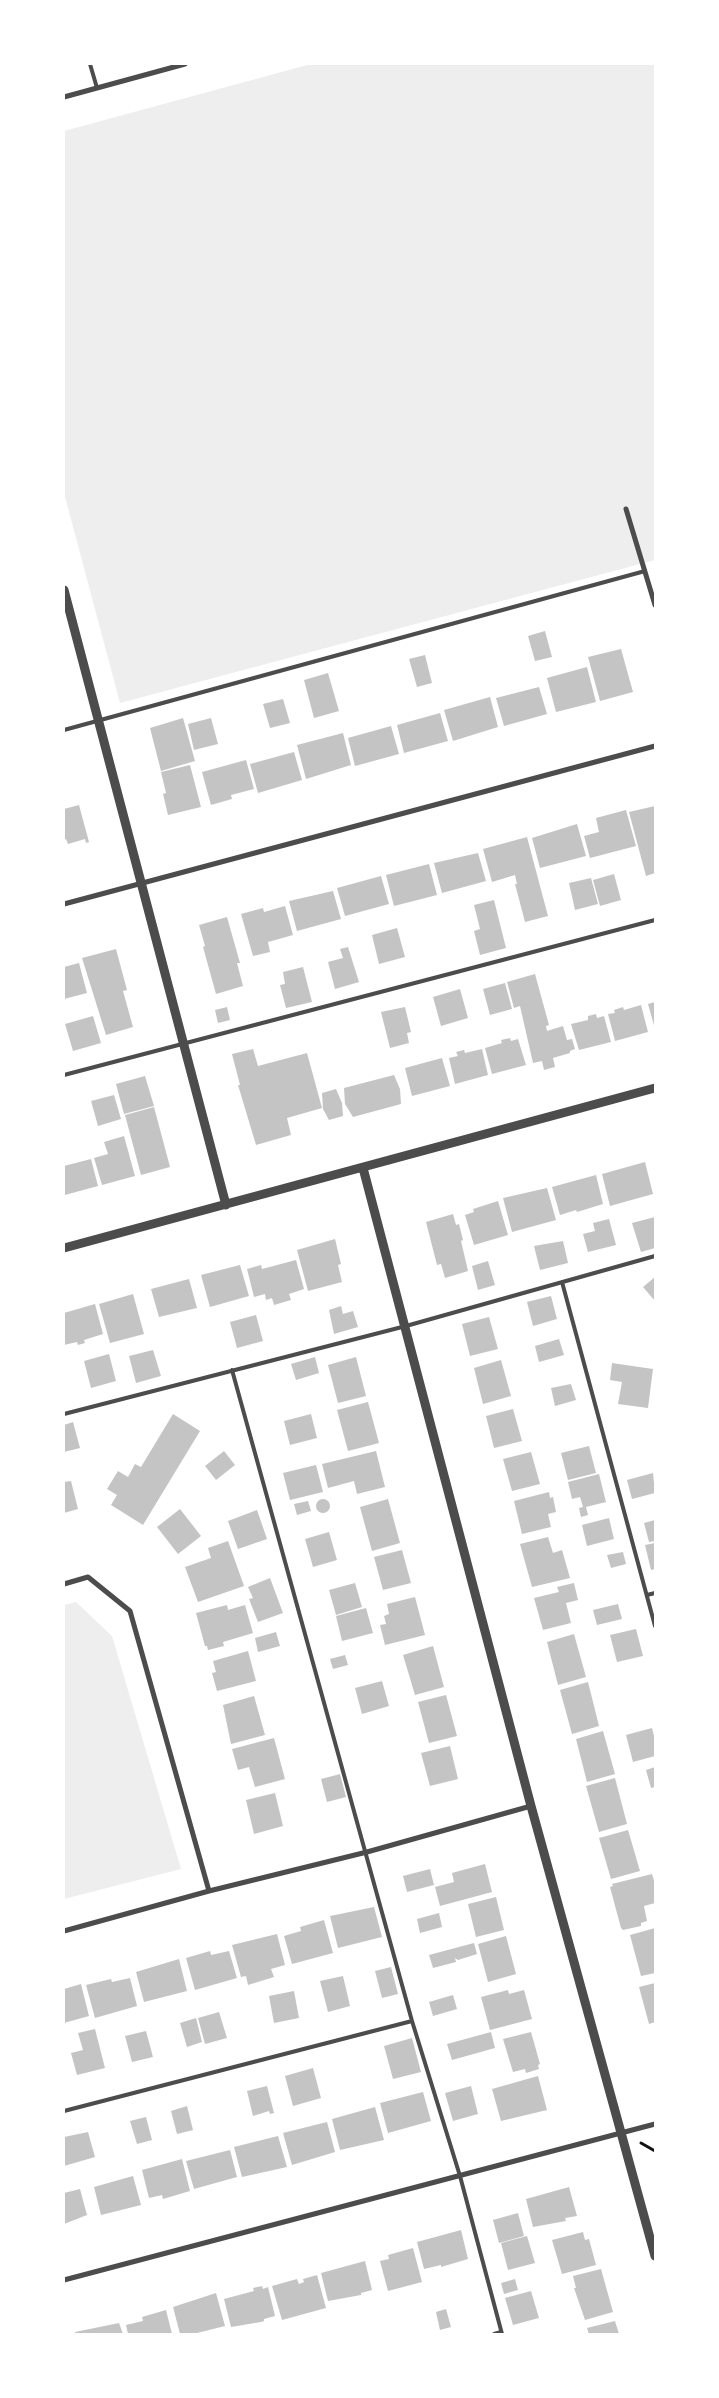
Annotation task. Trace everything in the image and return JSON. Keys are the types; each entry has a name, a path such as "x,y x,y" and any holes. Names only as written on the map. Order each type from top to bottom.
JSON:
{"street":[{"path":"64,97 185,64"},
{"path":"626,510 655,605"},
{"path":"64,590 226,1205"},
{"path":"64,904 141,885 655,746"},
{"path":"64,1248 655,1088"},
{"path":"362,1168 406,1326 531,1806 623,2133 655,2256"},
{"path":"64,1584 88,1577 130,1611 209,1891"},
{"path":"64,1931 209,1891 367,1852 531,1806"},
{"path":"64,2280 655,2124"}],"lane":[{"path":"90,64 97,88"},
{"path":"64,730 646,571"},
{"path":"64,1075 655,920"},
{"path":"64,1414 406,1326 655,1256"},
{"path":"562,1282 655,1626"},
{"path":"232,1370 367,1852 412,2021 460,2176 502,2333 494,2334"},
{"path":"647,1595 655,1592"},
{"path":"64,2111 412,2021"}],"shaded area":[{"path":"311,64 655,64 655,560 120,703 64,493 64,131"},
{"path":"76,1602 112,1636 181,1869 64,1899 64,1605"}],"building":[{"path":"545,631 552,657 535,661 528,636"},
{"path":"621,649 633,692 600,701 588,657"},
{"path":"425,655 432,683 417,687 409,659"},
{"path":"587,667 596,702 556,712 547,678"},
{"path":"328,673 339,711 314,718 304,680"},
{"path":"539,687 547,714 504,726 496,698"},
{"path":"490,697 498,727 453,741 444,710"},
{"path":"283,699 290,723 270,728 263,704"},
{"path":"440,713 448,741 404,753 397,725"},
{"path":"183,718 195,761 161,771 150,728"},
{"path":"211,718 218,744 194,750 188,724"},
{"path":"391,726 399,754 355,766 348,738"},
{"path":"343,733 351,765 306,779 297,745"},
{"path":"294,752 302,780 258,793 250,764"},
{"path":"246,760 254,789 231,795 232,799 211,805 202,772"},
{"path":"190,765 201,807 168,815 163,794 166,793 161,772"},
{"path":"79,805 89,842 86,843 85,839 68,844 66,839 64,840 64,809"},
{"path":"655,806 655,873 646,876 629,812"},
{"path":"626,810 636,846 590,858 584,836 599,832 596,818"},
{"path":"577,824 586,856 540,868 532,838"},
{"path":"527,837 548,916 525,922 515,884 517,884 515,875 492,882 483,849"},
{"path":"478,853 486,881 442,893 434,863"},
{"path":"429,864 437,895 394,906 386,875"},
{"path":"614,874 621,900 600,906 593,880"},
{"path":"381,876 389,904 345,916 337,888"},
{"path":"591,878 598,904 575,910 569,883"},
{"path":"333,891 341,919 297,931 289,901"},
{"path":"494,900 506,948 480,955 474,931 480,929 474,905"},
{"path":"285,906 293,935 268,942 270,952 253,956 241,914 263,908 264,912"},
{"path":"227,917 240,963 237,963 243,986 216,994 199,925"},
{"path":"397,928 405,957 379,964 372,935"},
{"path":"348,947 359,982 335,989 328,962 343,958 340,949"},
{"path":"116,949 127,990 123,991 133,1027 106,1035 82,958"},
{"path":"79,963 87,993 64,999 64,967"},
{"path":"303,967 312,1002 286,1008 280,985 285,984 283,972"},
{"path":"535,974 549,1025 546,1026 547,1031 563,1026 567,1040 572,1039 575,1049 570,1051 570,1053 553,1058 555,1067 544,1070 542,1061 533,1063 520,1006 514,1008 507,982"},
{"path":"505,983 512,1009 490,1015 483,989"},
{"path":"460,989 468,1018 441,1026 433,997"},
{"path":"655,1002 655,1029 648,1004"},
{"path":"641,1005 648,1032 615,1041 608,1014 615,1013 614,1010 623,1007 624,1010"},
{"path":"227,1007 230,1020 218,1023 215,1010"},
{"path":"405,1007 411,1032 407,1033 409,1043 390,1048 381,1012"},
{"path":"596,1014 597,1018 604,1016 611,1042 579,1050 571,1024 588,1020 588,1016"},
{"path":"93,1016 101,1043 73,1051 65,1024"},
{"path":"510,1038 511,1041 518,1039 526,1065 492,1074 485,1048 502,1043 501,1040"},
{"path":"253,1049 258,1066 307,1053 322,1108 287,1118 291,1135 256,1145 238,1085 240,1085 232,1054"},
{"path":"482,1049 488,1075 455,1084 449,1058 458,1056 456,1052 464,1050 465,1053"},
{"path":"442,1058 450,1086 412,1096 405,1068"},
{"path":"394,1075 400,1089 401,1104 353,1117 345,1104 344,1088"},
{"path":"145,1076 154,1106 124,1114 116,1084"},
{"path":"336,1089 342,1103 343,1116 329,1120 323,1109 322,1093"},
{"path":"114,1095 121,1119 98,1126 91,1101"},
{"path":"154,1107 170,1167 141,1175 125,1115"},
{"path":"124,1136 135,1176 102,1185 94,1158 108,1154 104,1142"},
{"path":"91,1159 98,1186 65,1195 64,1166"},
{"path":"645,1162 653,1194 610,1206 602,1174"},
{"path":"596,1175 603,1204 560,1215 552,1187"},
{"path":"547,1188 556,1220 512,1232 503,1198"},
{"path":"498,1201 508,1235 474,1245 465,1215 474,1212 473,1209"},
{"path":"453,1214 456,1225 459,1224 468,1271 445,1278 441,1264 437,1265 426,1222"},
{"path":"655,1217 655,1248 641,1252 632,1223"},
{"path":"609,1219 616,1245 588,1252 583,1234 595,1231 593,1223"},
{"path":"335,1239 341,1264 338,1265 342,1282 308,1291 297,1250"},
{"path":"563,1241 568,1263 540,1270 534,1246"},
{"path":"296,1260 304,1289 289,1294 291,1300 274,1305 272,1298 266,1300 265,1294 254,1297 247,1269 261,1265 262,1269"},
{"path":"488,1261 495,1285 478,1290 472,1266"},
{"path":"240,1265 249,1296 210,1307 201,1275"},
{"path":"655,1277 655,1301 643,1287"},
{"path":"189,1279 197,1308 159,1317 151,1289"},
{"path":"133,1294 144,1334 110,1343 99,1304"},
{"path":"551,1296 557,1319 533,1326 527,1302"},
{"path":"95,1304 103,1334 84,1340 85,1343 78,1345 77,1342 64,1345 64,1313"},
{"path":"341,1306 343,1314 353,1311 358,1327 334,1334 329,1310"},
{"path":"256,1315 263,1341 237,1348 230,1322"},
{"path":"489,1317 498,1349 470,1356 462,1324"},
{"path":"559,1339 564,1355 539,1362 535,1346"},
{"path":"153,1350 161,1376 136,1383 129,1356"},
{"path":"109,1354 116,1381 91,1388 84,1361"},
{"path":"315,1357 319,1373 296,1380 291,1364"},
{"path":"356,1357 366,1396 338,1403 328,1365"},
{"path":"501,1360 511,1396 483,1404 474,1368"},
{"path":"612,1363 653,1369 648,1408 618,1404 622,1382 610,1380"},
{"path":"571,1384 576,1400 555,1406 551,1388"},
{"path":"368,1402 379,1443 348,1451 337,1410"},
{"path":"513,1409 522,1441 494,1448 486,1416"},
{"path":"173,1414 200,1431 143,1525 111,1505 117,1495 107,1489 118,1471 128,1477 135,1464 141,1467"},
{"path":"311,1414 317,1438 290,1445 284,1421"},
{"path":"73,1422 80,1448 64,1452 64,1425"},
{"path":"589,1446 596,1473 568,1480 561,1453"},
{"path":"224,1451 235,1465 216,1480 205,1466"},
{"path":"376,1451 385,1487 357,1494 354,1481 328,1488 322,1464"},
{"path":"531,1452 540,1484 512,1491 503,1459"},
{"path":"316,1465 323,1492 290,1500 283,1473"},
{"path":"653,1473 655,1493 632,1499 627,1480"},
{"path":"599,1474 606,1502 586,1507 588,1515 581,1517 579,1508 583,1507 580,1497 572,1499 568,1482"},
{"path":"71,1481 78,1509 64,1513 64,1482"},
{"path":"549,1492 550,1498 553,1497 556,1512 548,1514 551,1527 522,1534 514,1501"},
{"path":"320,1499 326,1499 330,1506 326,1513 320,1513 316,1509 316,1503"},
{"path":"388,1499 400,1543 372,1551 360,1507"},
{"path":"308,1501 311,1511 297,1515 294,1504"},
{"path":"180,1509 201,1536 178,1554 157,1527"},
{"path":"257,1510 267,1539 238,1549 228,1521"},
{"path":"609,1518 614,1539 587,1546 582,1525"},
{"path":"655,1520 655,1541 649,1542 644,1523"},
{"path":"329,1532 337,1560 313,1567 305,1539"},
{"path":"548,1537 553,1553 562,1550 570,1578 532,1587 520,1544"},
{"path":"228,1541 244,1586 198,1602 185,1567 211,1558 208,1548"},
{"path":"655,1543 655,1569 651,1570 645,1545"},
{"path":"402,1550 411,1583 383,1590 374,1557"},
{"path":"623,1552 626,1564 611,1568 607,1555"},
{"path":"270,1578 283,1613 258,1622 249,1599 253,1598 248,1587"},
{"path":"355,1583 362,1607 336,1615 329,1590"},
{"path":"574,1583 578,1600 566,1603 571,1623 543,1630 534,1598 559,1592 557,1587"},
{"path":"415,1597 425,1635 385,1645 380,1625 386,1624 384,1616 389,1614 387,1604"},
{"path":"618,1604 622,1619 597,1625 593,1610"},
{"path":"227,1605 228,1610 245,1605 253,1633 223,1642 224,1646 208,1650 207,1646 205,1646 196,1613"},
{"path":"366,1608 373,1633 342,1641 336,1616"},
{"path":"636,1629 643,1656 617,1662 610,1635"},
{"path":"276,1632 280,1646 258,1652 255,1638"},
{"path":"574,1634 586,1677 558,1685 547,1642"},
{"path":"433,1646 444,1687 415,1695 403,1655"},
{"path":"248,1651 256,1681 217,1691 212,1673 216,1672 213,1661"},
{"path":"345,1655 348,1665 333,1669 330,1659"},
{"path":"382,1681 389,1706 362,1714 355,1688"},
{"path":"588,1682 599,1726 572,1734 560,1690"},
{"path":"446,1695 457,1736 429,1743 418,1702"},
{"path":"254,1696 265,1735 231,1744 223,1705"},
{"path":"652,1728 655,1740 655,1756 633,1762 626,1735"},
{"path":"603,1731 615,1774 587,1782 576,1739"},
{"path":"274,1738 285,1779 255,1787 249,1767 238,1770 232,1749"},
{"path":"450,1746 458,1779 430,1786 421,1753"},
{"path":"655,1767 655,1787 651,1788 646,1770"},
{"path":"340,1774 346,1797 327,1802 321,1779"},
{"path":"615,1778 627,1824 599,1832 586,1786"},
{"path":"275,1793 283,1826 254,1834 246,1800"},
{"path":"628,1830 640,1871 611,1879 599,1838"},
{"path":"485,1864 492,1892 440,1906 435,1887 454,1882 452,1873"},
{"path":"430,1869 434,1885 407,1892 403,1876"},
{"path":"652,1874 655,1884 655,1903 644,1906 647,1921 641,1923 641,1926 623,1930 610,1887 613,1886 612,1884"},
{"path":"496,1897 504,1930 476,1937 468,1904"},
{"path":"374,1907 382,1937 338,1948 330,1916"},
{"path":"439,1913 442,1927 420,1933 417,1919"},
{"path":"324,1920 333,1953 292,1964 284,1936 301,1931 300,1927"},
{"path":"655,1928 655,1973 641,1976 630,1935"},
{"path":"277,1934 285,1965 271,1969 274,1977 248,1985 246,1976 241,1977 232,1945"},
{"path":"506,1936 516,1974 488,1982 478,1944"},
{"path":"474,1943 477,1954 458,1960 455,1958 456,1962 433,1968 429,1955"},
{"path":"210,1951 211,1955 229,1951 237,1978 195,1990 186,1958"},
{"path":"179,1959 187,1991 144,2002 136,1972"},
{"path":"391,1967 398,1994 382,1998 375,1971"},
{"path":"343,1976 350,2006 328,2012 320,1981"},
{"path":"130,1978 137,2006 95,2018 86,1985 111,1979 112,1982"},
{"path":"655,1983 655,2022 649,2024 639,1987"},
{"path":"81,1984 89,2016 64,2023 64,1989"},
{"path":"508,1990 509,1994 524,1990 532,2019 490,2030 481,1997"},
{"path":"294,1991 299,2018 274,2023 269,1996"},
{"path":"453,1995 457,2009 433,2016 429,2002"},
{"path":"219,2012 227,2038 205,2044 198,2018"},
{"path":"196,2018 202,2042 187,2047 180,2023"},
{"path":"95,2029 105,2068 77,2075 71,2053 83,2050 78,2033"},
{"path":"146,2031 153,2057 132,2062 125,2036"},
{"path":"491,2032 495,2048 452,2060 447,2044"},
{"path":"531,2032 540,2064 538,2065 539,2069 526,2073 525,2069 513,2072 503,2039"},
{"path":"412,2038 421,2072 393,2079 384,2046"},
{"path":"313,2068 321,2098 293,2106 285,2076"},
{"path":"538,2076 547,2110 501,2121 492,2089"},
{"path":"267,2086 274,2113 270,2114 269,2111 253,2116 247,2091"},
{"path":"471,2086 478,2114 453,2121 445,2093"},
{"path":"423,2092 431,2121 388,2133 380,2103"},
{"path":"187,2106 193,2130 177,2134 171,2111"},
{"path":"375,2107 384,2140 340,2150 332,2119"},
{"path":"146,2117 152,2140 137,2144 130,2121"},
{"path":"327,2122 335,2152 292,2165 283,2133"},
{"path":"88,2132 95,2157 64,2166 64,2137"},
{"path":"278,2136 287,2167 242,2177 234,2147"},
{"path":"230,2150 237,2177 194,2189 186,2161"},
{"path":"182,2159 190,2191 163,2199 162,2195 149,2198 142,2170"},
{"path":"133,2176 141,2205 101,2215 94,2187"},
{"path":"569,2187 577,2216 565,2218 566,2221 533,2227 526,2199"},
{"path":"80,2189 87,2215 64,2224 64,2193"},
{"path":"518,2213 524,2236 499,2243 493,2220"},
{"path":"461,2230 468,2259 441,2267 441,2265 424,2269 417,2242"},
{"path":"583,2232 585,2240 589,2239 596,2265 562,2274 552,2240"},
{"path":"527,2236 535,2263 508,2270 501,2243"},
{"path":"413,2248 422,2282 388,2291 380,2261 389,2259 388,2255"},
{"path":"365,2261 372,2290 361,2293 361,2295 328,2301 321,2273"},
{"path":"601,2269 613,2312 585,2320 574,2288 576,2288 573,2276"},
{"path":"317,2275 326,2308 282,2320 272,2286 297,2279 299,2284 304,2282 303,2279"},
{"path":"515,2279 518,2290 504,2294 501,2283"},
{"path":"262,2286 263,2289 268,2287 275,2316 264,2319 261,2322 231,2327 224,2299 254,2291 253,2288"},
{"path":"531,2291 539,2318 513,2325 505,2298"},
{"path":"216,2293 225,2326 193,2334 180,2334 173,2307"},
{"path":"446,2309 451,2327 440,2330 436,2312"},
{"path":"166,2310 172,2334 128,2334 126,2325 143,2321 142,2317"},
{"path":"615,2321 619,2334 589,2334 587,2328"},
{"path":"119,2323 123,2334 76,2334 75,2332"}]}
